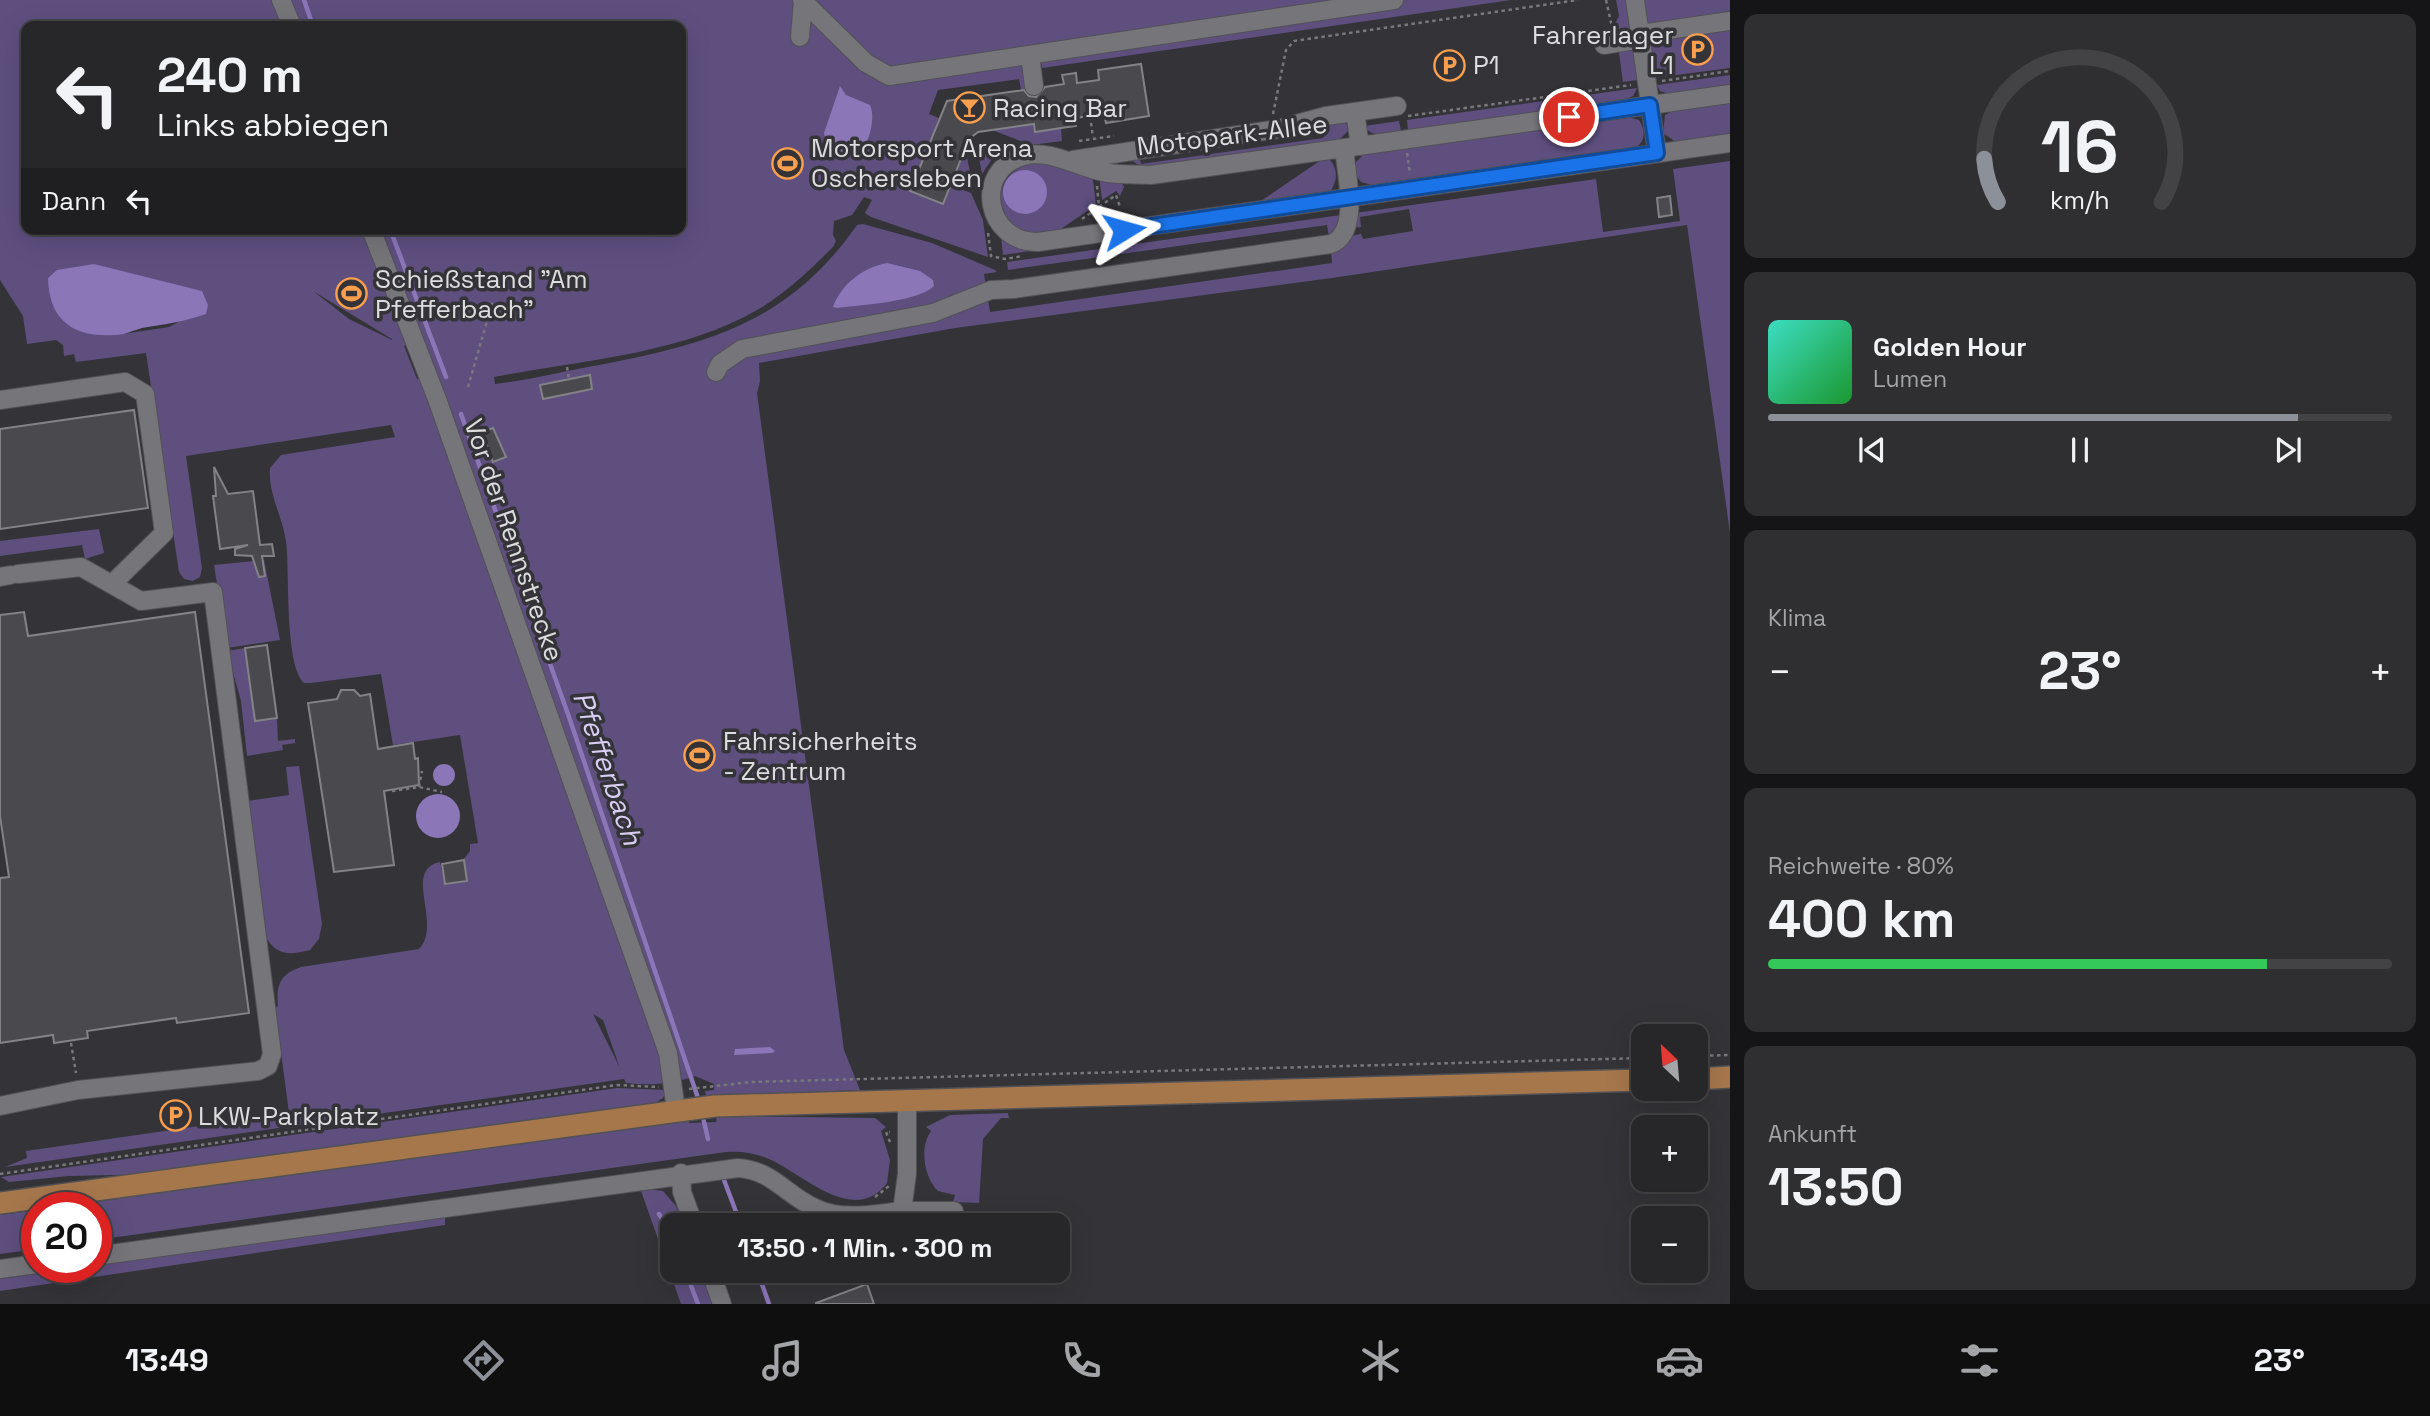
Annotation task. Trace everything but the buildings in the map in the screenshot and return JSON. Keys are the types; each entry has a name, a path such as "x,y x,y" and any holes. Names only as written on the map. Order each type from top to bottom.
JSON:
{"main road":[{"path":"1708,1078 1730,1077"},
{"path":"0,1203 683,1098 712,1096 907,1100 1631,1080"}],"street":[{"path":"282,0 290,21"},
{"path":"803,0 866,63 889,76 1394,0"},
{"path":"800,37 803,0"},
{"path":"1636,0 1657,153"},
{"path":"1609,44 1730,21"},
{"path":"1030,55 1034,86"},
{"name":"Motopark-Allee","path":"1730,94 1151,175 1107,173 1066,152 1029,155 1012,160 1001,170 991,189 990,206 998,225 1008,234 1023,241 1038,242 1411,186 1730,143"},
{"path":"1066,152 1278,129 1397,106"},
{"path":"716,372 720,364 743,349 933,313 990,290 1014,289 1331,244 1340,239 1346,227 1355,112"},
{"name":"Vor der Rennstrecke","path":"373,235 437,399 683,1098"},
{"path":"0,400 125,382 145,394 164,533 112,584"},
{"path":"0,1106 78,1090 258,1071 268,1066 272,1054 213,592 141,601 81,567 10,575"},
{"path":"902,1211 907,1174 907,1100"},
{"path":"112,1254 681,1173 753,1169 777,1180 815,1208 830,1213 867,1215 954,1210"},
{"path":"681,1173 682,1192 690,1213"},
{"path":"0,1269 21,1266"},
{"path":"715,1283 722,1304"}],"path":[{"path":"1261,115 1274,113 1286,50 1294,41 1578,0"},
{"path":"1606,0 1609,44"},
{"path":"1411,186 1403,117 1730,71"},
{"path":"1066,152 1119,135"},
{"path":"468,387 493,300"},
{"path":"567,367 569,379"},
{"path":"419,787 422,771"},
{"path":"392,791 419,787 442,792"},
{"path":"71,1043 78,1090"},
{"path":"1708,1056 1730,1055"},
{"path":"0,1174 616,1085 644,1088 683,1098 712,1096 751,1082 1631,1058"}],"shaded area":[{"path":"0,0 278,0 286,21 21,21 21,235 365,235 410,343 404,346 417,379 431,376 376,235 686,235 686,21 298,21 290,0 1511,0 1042,68 1041,60 1028,89 1021,90 1019,79 938,90 929,114 939,118 910,191 942,204 950,185 971,193 983,220 988,257 871,217 865,213 872,200 864,197 852,215 834,221 833,235 836,241 833,247 789,288 759,309 696,337 630,354 494,377 495,384 639,357 711,337 744,324 803,285 831,258 857,225 863,224 932,243 995,270 997,272 984,274 990,312 1332,263 1331,252 1345,246 1351,236 1361,234 1363,239 1413,231 1409,209 1360,217 1361,227 1352,228 1355,213 1596,179 1603,232 1680,221 1673,169 1730,161 1730,533 1687,225 1332,278 955,328 759,363 760,381 757,393 844,1050 860,1090 706,1096 705,1091 714,1090 714,1084 695,1076 670,1083 652,1084 626,1083 624,1079 5,1167 27,1158 26,1151 289,1113 275,1007 278,1006 281,981 288,973 301,967 419,949 427,926 424,875 429,867 440,862 445,884 470,851 470,844 478,843 460,735 393,745 381,674 304,683 293,657 286,541 271,487 270,468 281,455 395,437 391,425 186,456 202,568 200,577 193,581 184,579 179,572 146,353 76,362 74,354 64,356 63,345 56,340 27,344 23,316 0,280","holes":["313,291 392,340 349,319","914,294 837,308 833,306","208,305 169,327 116,335","590,375 592,389 543,398 540,385","593,1014 603,1020 620,1068"]},
{"path":"1616,0 1730,0 1730,68 1623,82 1615,24 1619,16"},
{"path":"1730,75 1730,85 1669,94 1660,91 1657,85"},
{"path":"840,86 846,95 870,105 872,124 860,155 839,158 827,148 824,133"},
{"path":"1637,88 1633,96 1624,100 1408,130 1407,120"},
{"path":"1730,103 1730,136 1677,143 1663,133 1665,115 1673,111"},
{"path":"1627,117 1639,120 1643,128 1644,136 1633,149 1372,185 1361,182 1355,174 1356,162 1364,154"},
{"path":"1346,121 1348,131 1339,140 1142,167 1129,159 1139,154 1141,164 1323,138 1329,124"},
{"path":"1399,121 1401,131 1386,134 1371,133 1364,126"},
{"path":"1034,124 1035,132 1061,128 1062,141 1031,145 992,130"},
{"path":"990,144 1009,149 992,159 982,174 978,153"},
{"path":"965,148 973,186 970,188 952,180"},
{"path":"1321,160 1330,160 1336,172 1334,185 1329,193 1258,203"},
{"path":"1037,163 1092,172 1096,205 1052,235 1024,232 1012,225 1004,215 1001,204 1005,181 1023,166","holes":["1045,185 1046,199 1022,214 1010,208"]},
{"path":"1025,170 1040,177 1047,192 1040,207 1025,214 1010,207 1003,192 1010,177"},
{"path":"1099,175 1120,180 1124,187 1120,196 1116,191 1102,200"},
{"path":"1341,215 1340,224 1329,237 1327,225 1008,270 1007,262"},
{"path":"1001,237 1058,247 1003,255"},
{"path":"887,263 920,271 933,280 934,286 915,296 888,302 833,307 854,278"},
{"path":"94,264 202,291 208,305 206,314 119,335 76,330 59,316 53,305 48,278 57,270"},
{"path":"99,529 104,553 85,559 82,545 0,556 0,541"},
{"path":"264,560 280,640 227,648 214,565"},
{"path":"245,648 255,720 277,718 278,741 295,739 295,743 282,745 283,750 247,756 241,701 227,651"},
{"path":"444,764 452,767 455,775 452,783 444,786 436,783 433,775 436,767"},
{"path":"299,766 322,924 319,939 310,950 286,953 276,949 267,939 248,801 289,795 286,767"},
{"path":"438,794 454,800 460,816 454,832 438,838 422,832 416,816 422,800"},
{"path":"770,1047 775,1051 734,1055 735,1049"},
{"path":"617,1088 667,1090 663,1098 652,1105 158,1174 69,1176 9,1182 1,1177"},
{"path":"1008,1113 1009,1118 1001,1118 983,1139 979,1203 953,1202 955,1195 938,1191 926,1170 925,1146 931,1131 926,1127 950,1115"},
{"path":"717,1116 875,1118 886,1127 881,1131 890,1160 887,1183 874,1195 859,1200 844,1198 828,1193 769,1159 743,1152 726,1152 112,1238 112,1199 688,1118 689,1123 716,1122"},
{"path":"640,1188 663,1191 679,1213 660,1213 660,1245"},
{"path":"21,1212 21,1251 0,1254 0,1215"},
{"path":"445,1217 445,1225 112,1274 112,1263"},
{"path":"21,1276 21,1283 54,1283 0,1291 0,1279"},
{"path":"674,1283 704,1283 712,1304 681,1304"}],"waterway":[{"name":"Pfefferbach","path":"304,0 311,21"},
{"name":"Pfefferbach","path":"392,235 446,377"},
{"name":"Pfefferbach","path":"461,414 569,717 699,1101"},
{"name":"Pfefferbach","path":"702,1113 708,1139"},
{"name":"Pfefferbach","path":"724,1180 736,1213"},
{"path":"690,1283 698,1304"},
{"name":"Pfefferbach","path":"762,1283 769,1304"}],"place":[{"name":"Fahrerlager L1","path":"1697,50"},
{"name":"P1","path":"1450,65"},
{"name":"Racing Bar","path":"970,108"},
{"name":"Motorsport Arena Oschersleben","path":"788,163"},
{"name":"Schießstand \"Am Pfefferbach\"","path":"352,294"},
{"name":"Fahrsicherheits - Zentrum","path":"700,756"},
{"name":"LKW-Parkplatz","path":"175,1116"}],"route":[{"path":"1124,230 1321,202 1411,186 1657,153 1650,105 1569,117"}]}
